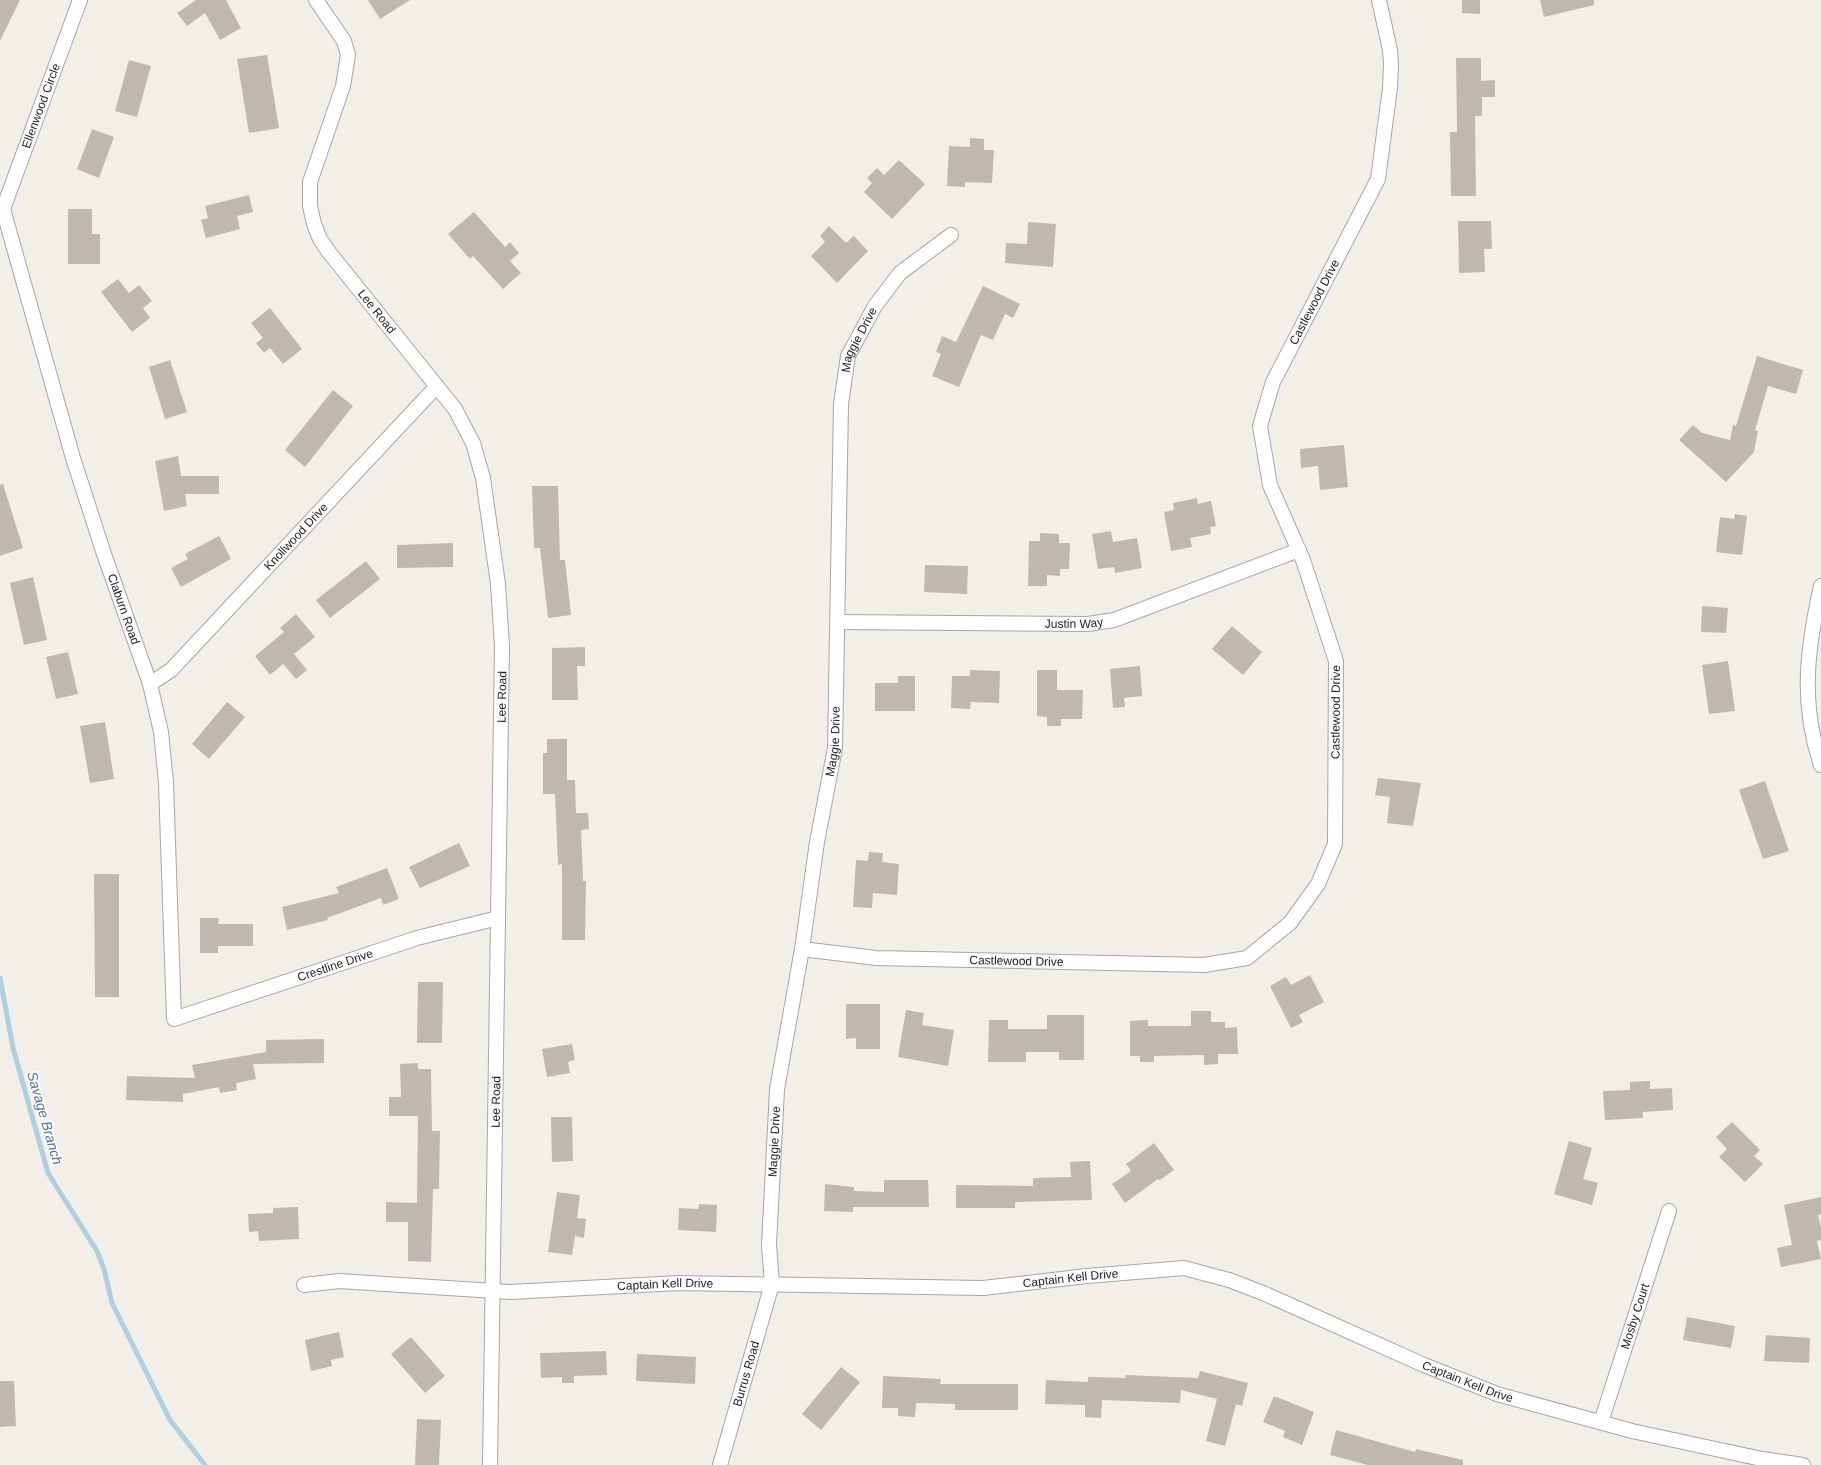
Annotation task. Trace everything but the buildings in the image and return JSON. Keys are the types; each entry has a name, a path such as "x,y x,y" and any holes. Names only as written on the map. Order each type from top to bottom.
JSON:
{"street":[{"name":"Ellenwood Circle","path":"1,209 80,0"},
{"name":"Lee Road","path":"316,0 344,41 348,55 343,86 310,182 310,206 314,224 320,239 328,251 456,409 473,443 483,478 498,584 502,646 490,1465"},
{"name":"Castlewood Drive","path":"802,949 876,958 1204,965 1247,958 1290,923 1318,884 1335,844 1336,661 1299,550 1270,485 1260,426 1273,382 1378,179 1390,88 1391,64 1390,50 1379,0"},
{"name":"Claburn Road","path":"1,209 73,458 103,551 150,684 161,732 166,783 174,1020"},
{"name":"Maggie Drive","path":"772,1284 769,1245 777,1089 802,949 817,842 835,748 841,404 848,356 875,306 900,273 951,235"},
{"name":"Knollwood Drive","path":"150,684 171,670 437,386"},
{"name":"Justin Way","path":"838,622 1088,624 1114,620 1299,550"},
{"path":"1821,586 1808,661 1807,697 1811,725 1821,765"},
{"name":"Crestline Drive","path":"174,1020 417,938 498,918"},
{"name":"Mosby Court","path":"1601,1422 1669,1211"},
{"name":"Captain Kell Drive","path":"304,1285 339,1281 494,1291 679,1283 983,1288 1087,1276 1184,1268 1228,1280 1263,1293 1424,1365 1497,1394 1641,1433 1803,1465"},
{"name":"Burrus Road","path":"720,1465 772,1284"}],"waterway":[{"name":"Savage Branch","path":"0,978 13,1048 48,1173 97,1251 104,1269 112,1303 170,1420 205,1465"}]}
